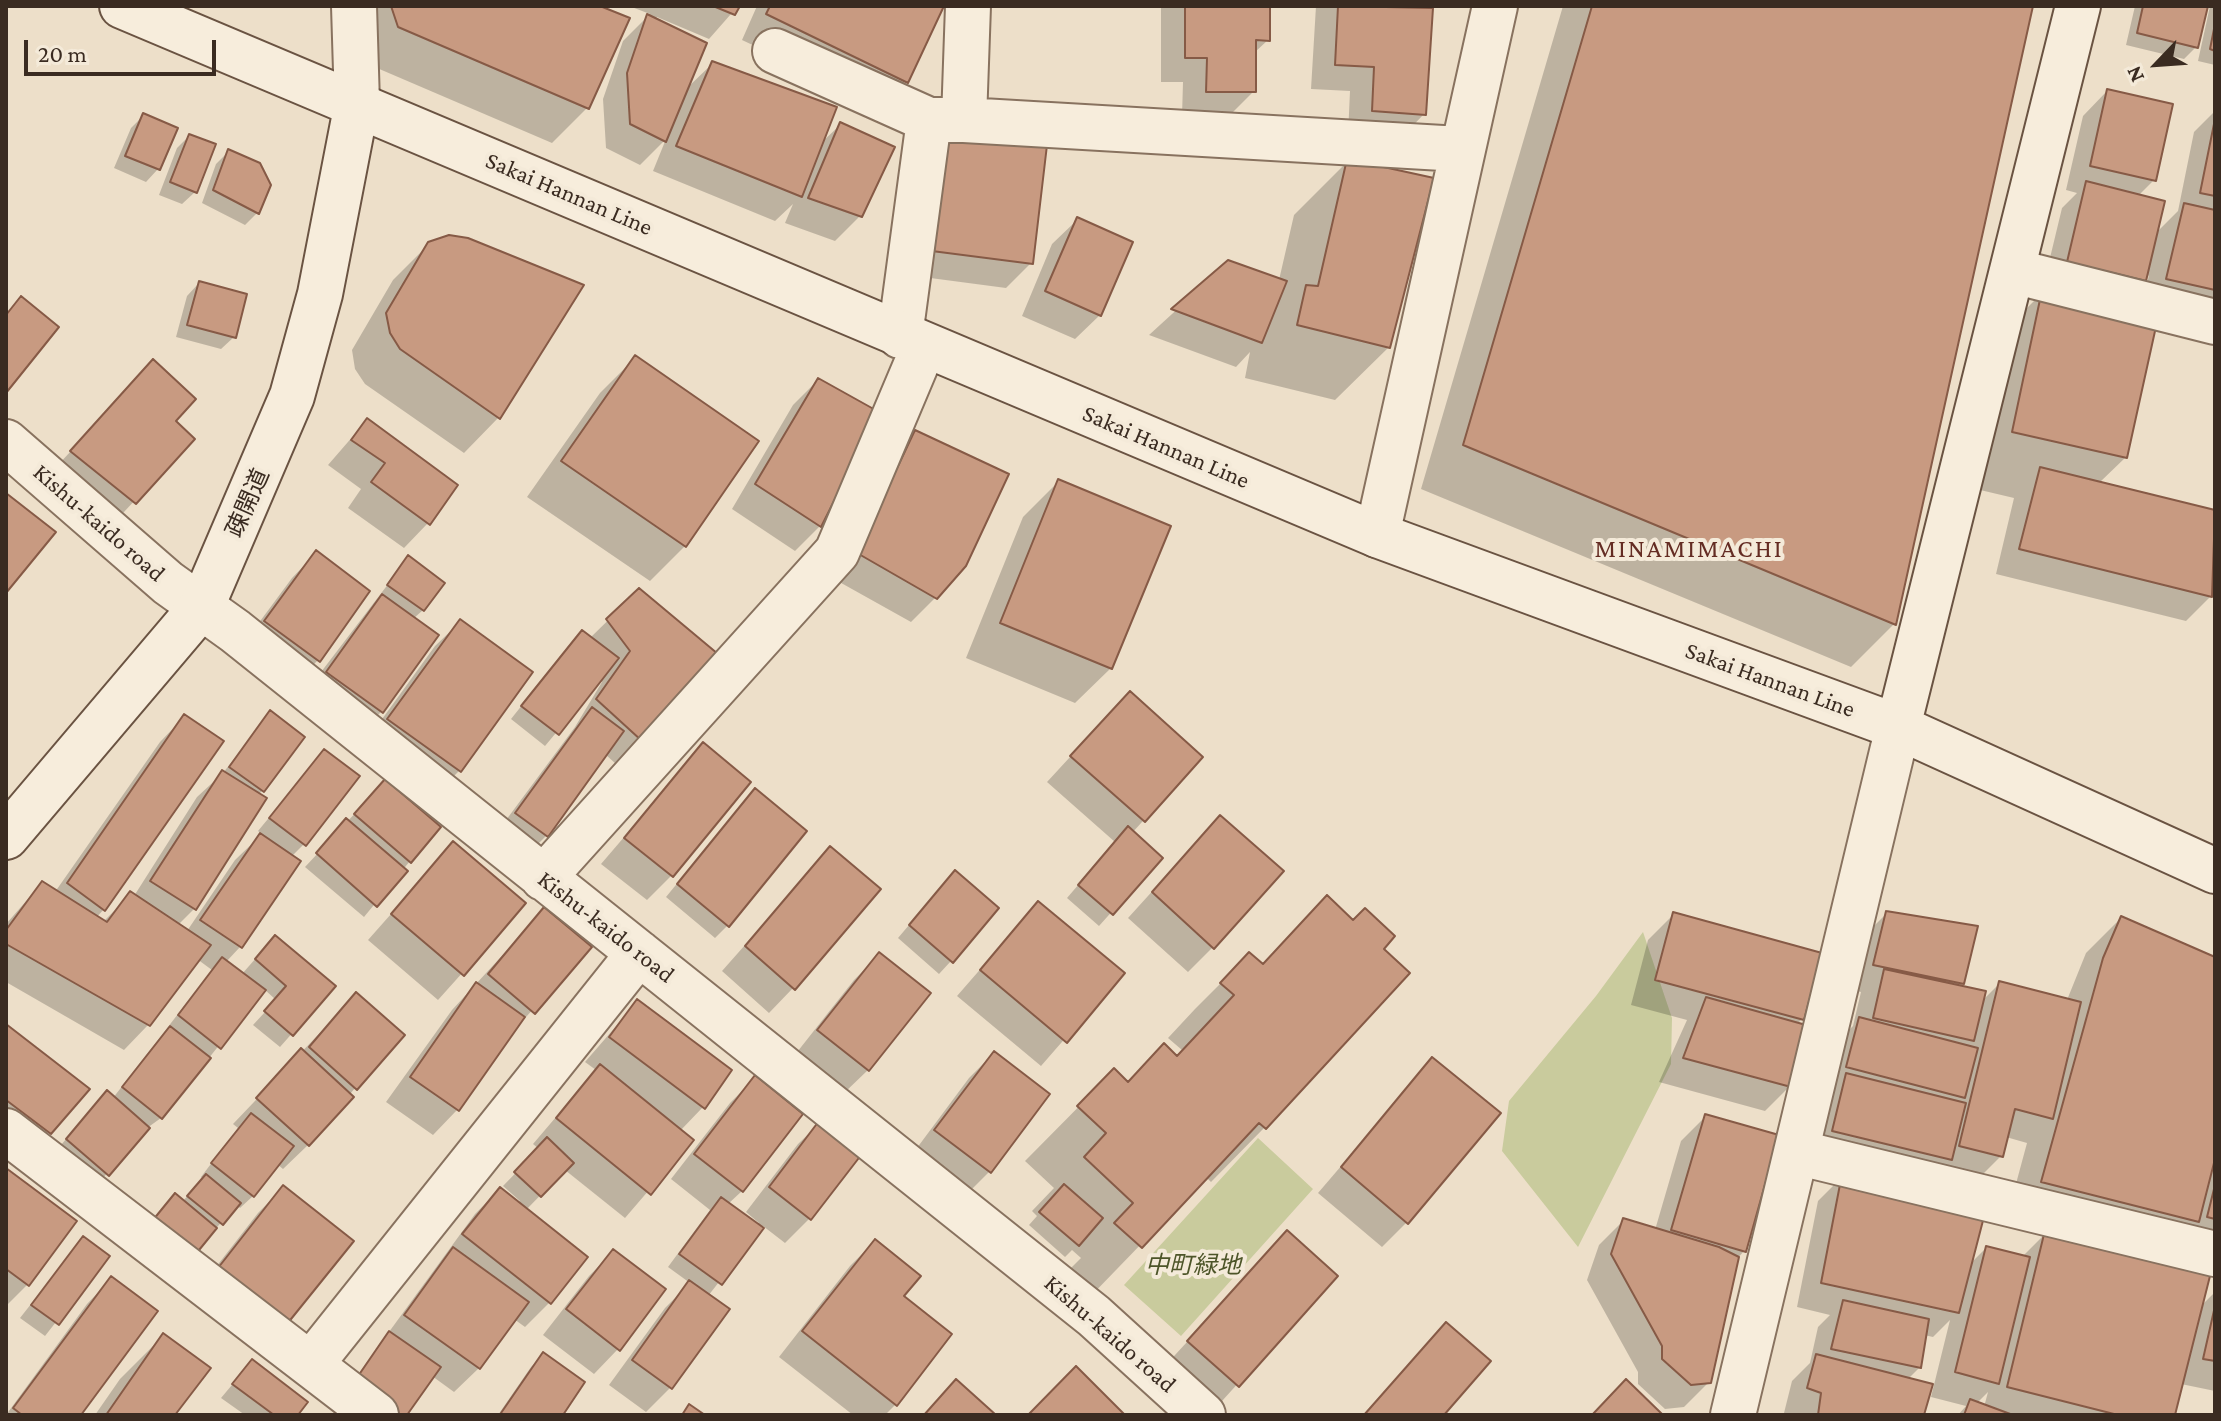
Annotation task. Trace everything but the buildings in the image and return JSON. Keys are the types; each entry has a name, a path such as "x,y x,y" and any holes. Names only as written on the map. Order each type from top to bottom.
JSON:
{"street":[{"name":"Sakai Hannan Line","path":"122,6 1377,535 1898,727 2215,871"},
{"name":"疎開道","path":"6,837 202,606 292,396 320,294 357,103 354,6"},
{"path":"543,878 837,552 912,341 968,6"},
{"path":"1377,535 1460,149 1495,6"},
{"path":"1733,1415 1898,727 2078,6"},
{"path":"775,51 947,120 1460,149"},
{"path":"2013,271 2215,322"},
{"name":"Kishu-kaido road","path":"6,442 168,583 202,606 1094,1316 1192,1412"},
{"path":"311,1364 639,953"},
{"path":"6,1131 376,1415"},
{"path":"1796,1152 2215,1254"}],"green space":[{"path":"1643,932 1672,1018 1671,1064 1578,1247 1502,1151 1509,1101 1596,996"},
{"name":"中町緑地","path":"1258,1138 1313,1189 1181,1336 1124,1285"}],"district":[{"name":"MINAMIMACHI","path":"1689,549"}]}
